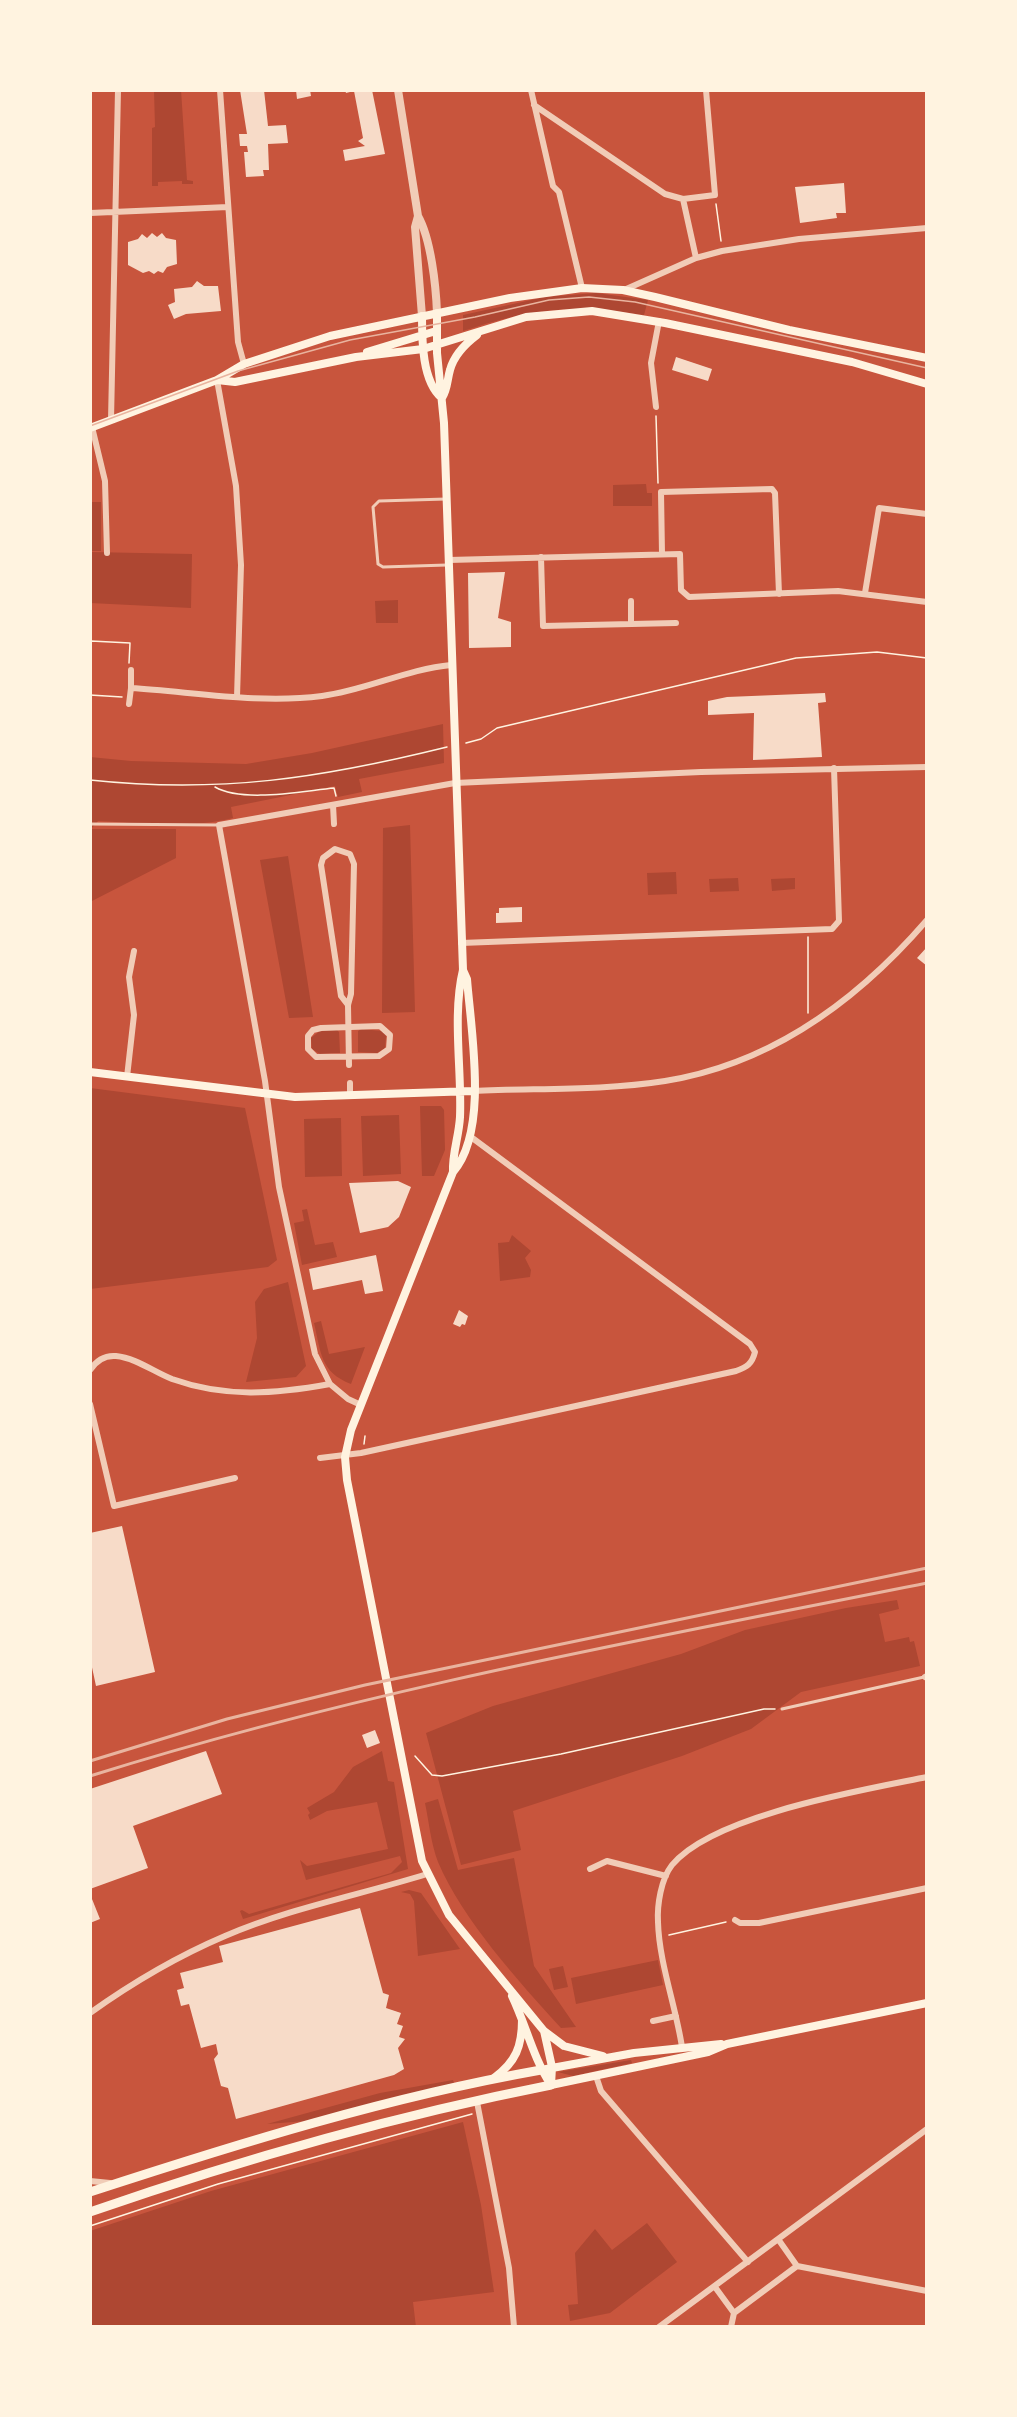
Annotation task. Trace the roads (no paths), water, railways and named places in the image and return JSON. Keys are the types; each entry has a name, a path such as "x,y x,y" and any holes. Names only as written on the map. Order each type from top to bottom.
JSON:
{"highway":[{"path":"90,2192 352,2114 494,2078 541,2070"},
{"path":"90,2212 278,2154 551,2085"}],"main road":[{"path":"91,427 217,380 244,364 330,336 536,293 582,288 623,290 789,330 927,358"},
{"path":"217,380 235,382 356,357 423,349 526,317 592,311 659,321 852,362 927,384"},
{"path":"436,313 449,563 463,970 459,1003 459,1128 452,1162 453,1172"},
{"path":"422,316 423,349 435,392 442,398"},
{"path":"442,398 447,389 451,366 462,348 484,329"},
{"path":"356,357 436,331"},
{"path":"463,970 467,980 473,1091 471,1137 464,1160 453,1172 361,1405 345,1456 347,1480 427,1874 449,1915 544,2031 570,2048 609,2057"},
{"path":"90,1072 295,1097 473,1091"},
{"path":"509,1989 522,2016 541,2070 551,2085"},
{"path":"541,2070 609,2057 682,2047 728,2044 927,2003"},
{"path":"494,2078 506,2069 517,2055 522,2034 522,2016"},
{"path":"544,2031 552,2067 551,2085"},
{"path":"551,2085 708,2052 728,2044"}],"street":[{"path":"111,420 118,90"},
{"path":"220,90 238,342 244,364"},
{"path":"398,90 418,216 423,226 436,292 436,313"},
{"path":"531,90 553,186 559,192 582,288"},
{"path":"534,105 665,194 682,199 715,195 706,90"},
{"path":"682,199 696,258"},
{"path":"90,213 228,207"},
{"path":"418,216 415,227 422,316"},
{"path":"623,290 696,258 722,251 800,239 927,228"},
{"path":"656,407 651,363 659,321"},
{"path":"217,380 236,486 241,565 237,697"},
{"path":"91,427 105,481 107,553"},
{"path":"662,554 661,492 774,490 779,594"},
{"path":"865,593 879,508 927,514"},
{"path":"449,563 541,557 680,554 681,590 689,597 825,591 865,593 927,602"},
{"path":"541,557 543,626 676,623"},
{"path":"631,601 631,624"},
{"path":"130,688 285,699 325,696 366,687 428,668 451,665"},
{"path":"130,701 131,670"},
{"path":"361,1405 330,1384 315,1354 279,1187 266,1094 219,825 455,783 834,768 927,767"},
{"path":"461,943 832,929 839,921 834,768"},
{"path":"333,805 334,824"},
{"path":"348,1005 341,996 321,865 322,858 335,845 350,854 354,864 351,994 348,1005 349,1065"},
{"path":"473,1091 669,1080 749,1057 808,1026 853,994 905,945 927,920"},
{"path":"127,1077 134,1015 129,976 134,951"},
{"path":"380,1026 390,1035 389,1049 379,1056 349,1056 316,1057 307,1043 313,1030 380,1026"},
{"path":"350,1083 350,1095"},
{"path":"321,1458 345,1456 736,1371 745,1367 753,1358 755,1352 750,1344 471,1137"},
{"path":"90,1370 96,1362 115,1356 127,1358 171,1378 225,1392 273,1393 330,1384"},
{"path":"90,1404 114,1506 235,1478"},
{"path":"682,2047 660,1937 659,1907 666,1876 671,1866 694,1844 747,1822 837,1796 927,1777"},
{"path":"590,1869 607,1861 666,1876"},
{"path":"90,2013 181,1956 226,1935 269,1919 427,1874"},
{"path":"735,1920 740,1923 759,1923 927,1888"},
{"path":"653,2021 676,2016"},
{"path":"596,2076 601,2091 748,2262"},
{"path":"477,2102 509,2268 514,2327"},
{"path":"659,2327 927,2129"},
{"path":"90,2181 119,2182"},
{"path":"778,2239 797,2266 927,2291"},
{"path":"731,2327 734,2313 797,2266"},
{"path":"715,2287 734,2313"}],"lane":[{"path":"446,499 375,503 374,534 376,560 383,567 449,563"},
{"path":"90,824 219,825"},
{"path":"782,1708 926,1676"}],"tram line":[{"path":"90,426 238,371 350,340 475,317 549,300 589,297 635,302 927,368"}],"railway":[{"path":"90,1761 227,1719 365,1685 927,1568"},
{"path":"90,1776 296,1717 401,1692 611,1646 927,1583"}]}
